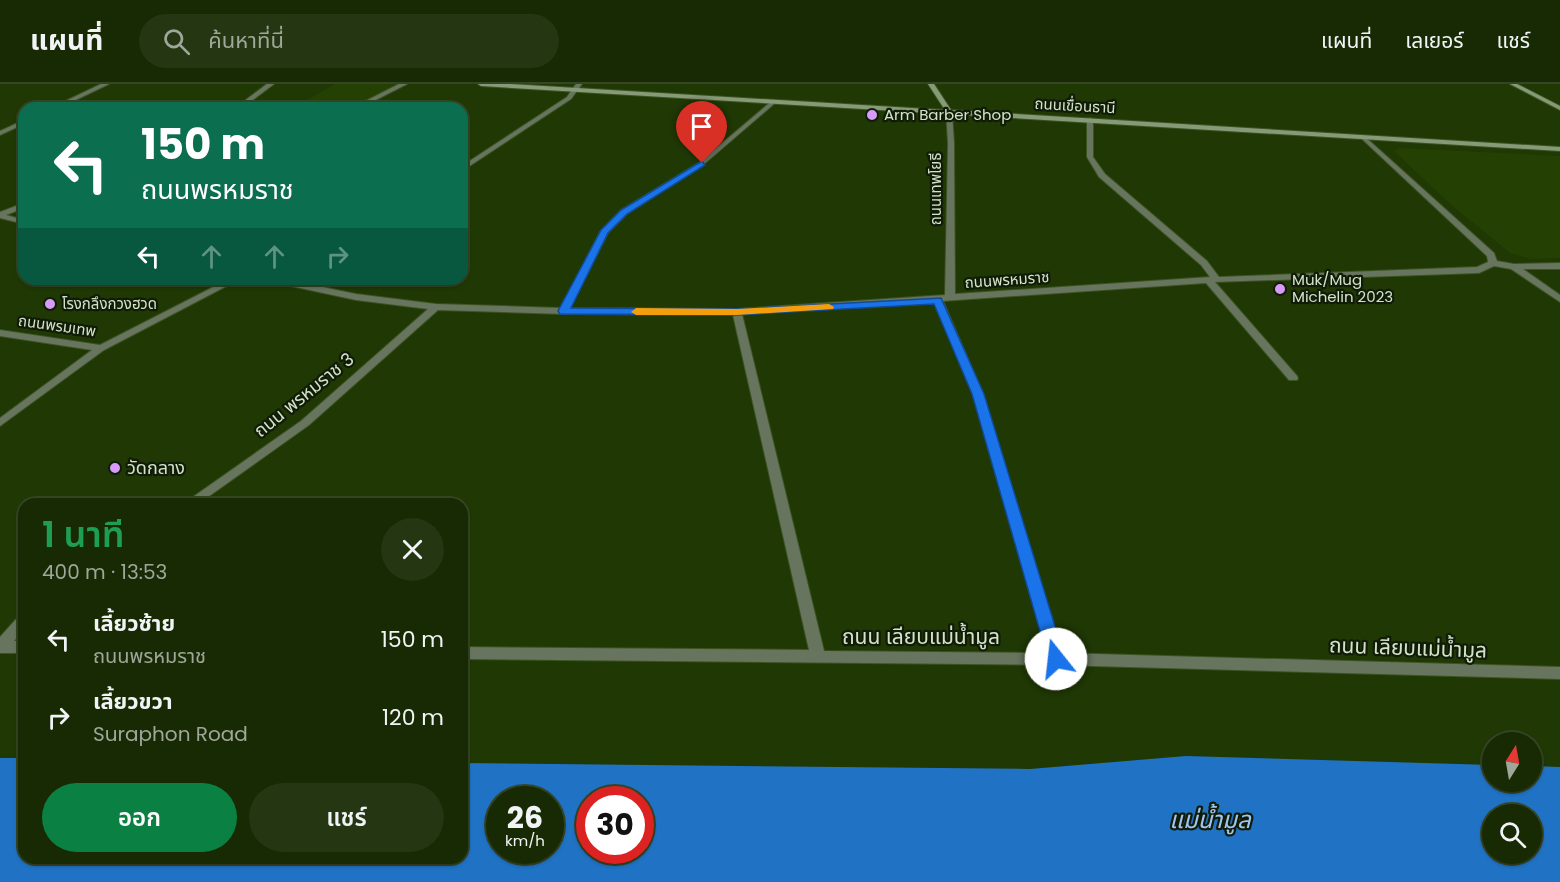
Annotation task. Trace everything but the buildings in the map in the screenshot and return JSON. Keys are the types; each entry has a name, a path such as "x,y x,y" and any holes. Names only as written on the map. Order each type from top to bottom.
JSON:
{"street":[{"path":"67,102 106,84"},
{"path":"246,102 271,84"},
{"path":"367,102 404,84"},
{"name":"ถนนเขื่อนธานี","path":"481,84 577,87 773,102 1560,149"},
{"name":"ถนนเทพโยธี","path":"931,84 948,112 951,143 944,300 978,394 1056,659"},
{"path":"1513,84 1560,108"},
{"path":"468,165 569,98 577,87"},
{"path":"564,311 604,232 624,212 702,163 773,102"},
{"path":"1090,120 1090,157 1102,175 1204,263 1212,280 1293,378"},
{"path":"0,133 18,125"},
{"path":"1363,137 1491,255 1493,263 1514,267 1560,266"},
{"path":"0,215 18,208"},
{"path":"0,215 18,220"},
{"name":"ถนนพรหมราช","path":"306,285 356,297 436,307 564,311 737,312 944,300 1212,280 1479,270 1493,263"},
{"path":"1514,267 1560,299"},
{"name":"ถนนพรมเทพ","path":"0,333 101,348 224,285"},
{"name":"ถนน พรหมราช 3","path":"198,498 305,423 436,307"},
{"path":"737,312 818,658"},
{"path":"0,423 101,348"},
{"path":"0,647 18,627"},
{"path":"0,647 18,647"},
{"name":"ถนน เลียบแม่น้ำมูล","path":"468,653 1056,659 1560,673"}],"shaded area":[{"path":"335,84 398,84 362,102 304,102"},
{"path":"1399,148 1560,156 1560,258 1530,259 1510,253 1449,203 1394,151"}],"water":[{"name":"แม่น้ำมูล","path":"1186,756 1482,765 1482,792 1542,792 1542,766 1560,767 1560,882 0,882 0,758 18,758 18,864 468,864 468,763 1030,769"}],"slow traffic":[{"path":"636,312 737,312 829,307"}],"place":[{"name":"Arm Barber Shop","path":"872,115"},
{"name":"Muk/Mug Michelin 2023","path":"1280,289"},
{"name":"โรงกลึงกวงฮวด","path":"50,304"},
{"name":"วัดกลาง","path":"115,468"}],"route":[{"path":"702,163 624,212 604,232 564,311 737,312 938,300 978,394 1056,659"}]}
